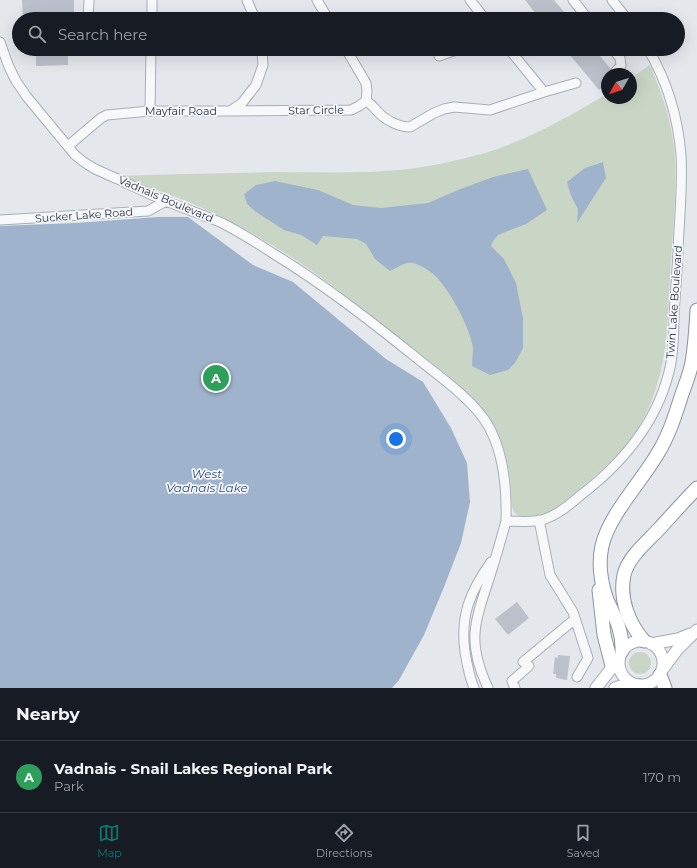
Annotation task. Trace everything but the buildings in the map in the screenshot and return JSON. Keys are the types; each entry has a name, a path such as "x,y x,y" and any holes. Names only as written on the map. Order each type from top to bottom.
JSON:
{"highway":[{"path":"618,658 604,634 598,579 597,562 599,552 610,525 659,452 668,433 692,364 696,334 697,310"},
{"path":"648,642 632,625 623,590 624,575 633,558 696,489"},
{"path":"602,545 600,568 602,581 623,641 618,658"},
{"path":"661,672 665,688"}],"main road":[{"path":"596,688 618,658 632,643 678,639 696,631"},
{"path":"615,688 624,685 638,686 655,681 677,650 696,631"},
{"path":"648,642 657,648 661,654 663,661 661,672"},
{"path":"618,658 620,671 623,677 638,686"}],"street":[{"path":"88,12 89,0"},
{"path":"152,0 152,12"},
{"path":"247,0 252,12"},
{"path":"317,0 324,12"},
{"path":"470,0 479,12"},
{"path":"573,0 582,12"},
{"path":"612,0 621,12"},
{"name":"Vadnais Boulevard","path":"0,42 9,67 27,97 75,155 91,168 166,201 198,212 256,243 319,283 370,321 465,398 485,420 498,445 501,457 505,483 506,521 496,554"},
{"path":"150,111 151,56"},
{"name":"Mayfair Road","path":"68,146 101,118 107,115 150,111 230,111 242,103 256,85 263,65 262,56"},
{"path":"350,56 366,84 366,101 370,103 384,118 405,127 410,127 444,109 454,107 490,110 576,83"},
{"path":"516,56 544,92"},
{"path":"618,56 621,66 619,68"},
{"name":"Twin Lake Boulevard","path":"506,521 539,520 552,516 566,507 604,477 637,440 654,410 666,382 673,347 681,155 677,126 671,103 662,77 652,56"},
{"name":"Star Circle","path":"230,111 351,110 366,101"},
{"name":"Sucker Lake Road","path":"0,220 148,211 166,201"},
{"path":"539,520 550,575 569,605 588,658 577,678"},
{"path":"488,688 481,673 476,655 475,629 476,617 496,554"},
{"path":"474,688 469,674 463,637 466,610 476,585 496,554"},
{"path":"515,688 512,681 526,664 575,619"}],"green space":[{"path":"650,65 662,95 673,137 674,148 674,213 667,324 661,370 645,416 637,430 618,454 604,468 559,506 551,511 530,516 519,516 512,507 511,486 507,461 495,428 482,408 448,375 357,304 288,255 239,226 202,208 117,176 278,172 376,172 427,166 485,153 517,142 563,119 601,97 601,104 637,104 637,74"},
{"path":"636,652 644,652 651,659 651,667 644,674 636,674 629,667 629,659"}],"water":[{"path":"603,162 606,178 577,223 578,209 571,196 567,182 585,168"},
{"path":"528,169 547,210 526,224 498,235 491,246 504,259 516,283 523,318 523,348 515,363 508,370 490,375 472,366 473,348 468,329 445,287 430,271 417,264 410,263 404,264 390,271 375,259 366,244 357,239 323,236 317,245 301,235 284,230 256,212 247,204 244,194 256,185 275,181 318,190 353,205 381,208 428,203 493,177"},
{"name":"West Vadnais Lake","path":"159,217 188,217 253,265 293,282 386,359 423,382 451,428 467,463 470,502 461,543 424,635 399,680 392,688 0,688 0,226 76,223"}],"place":[{"name":"Vadnais - Snail Lakes Regional Park","path":"216,378"}]}
